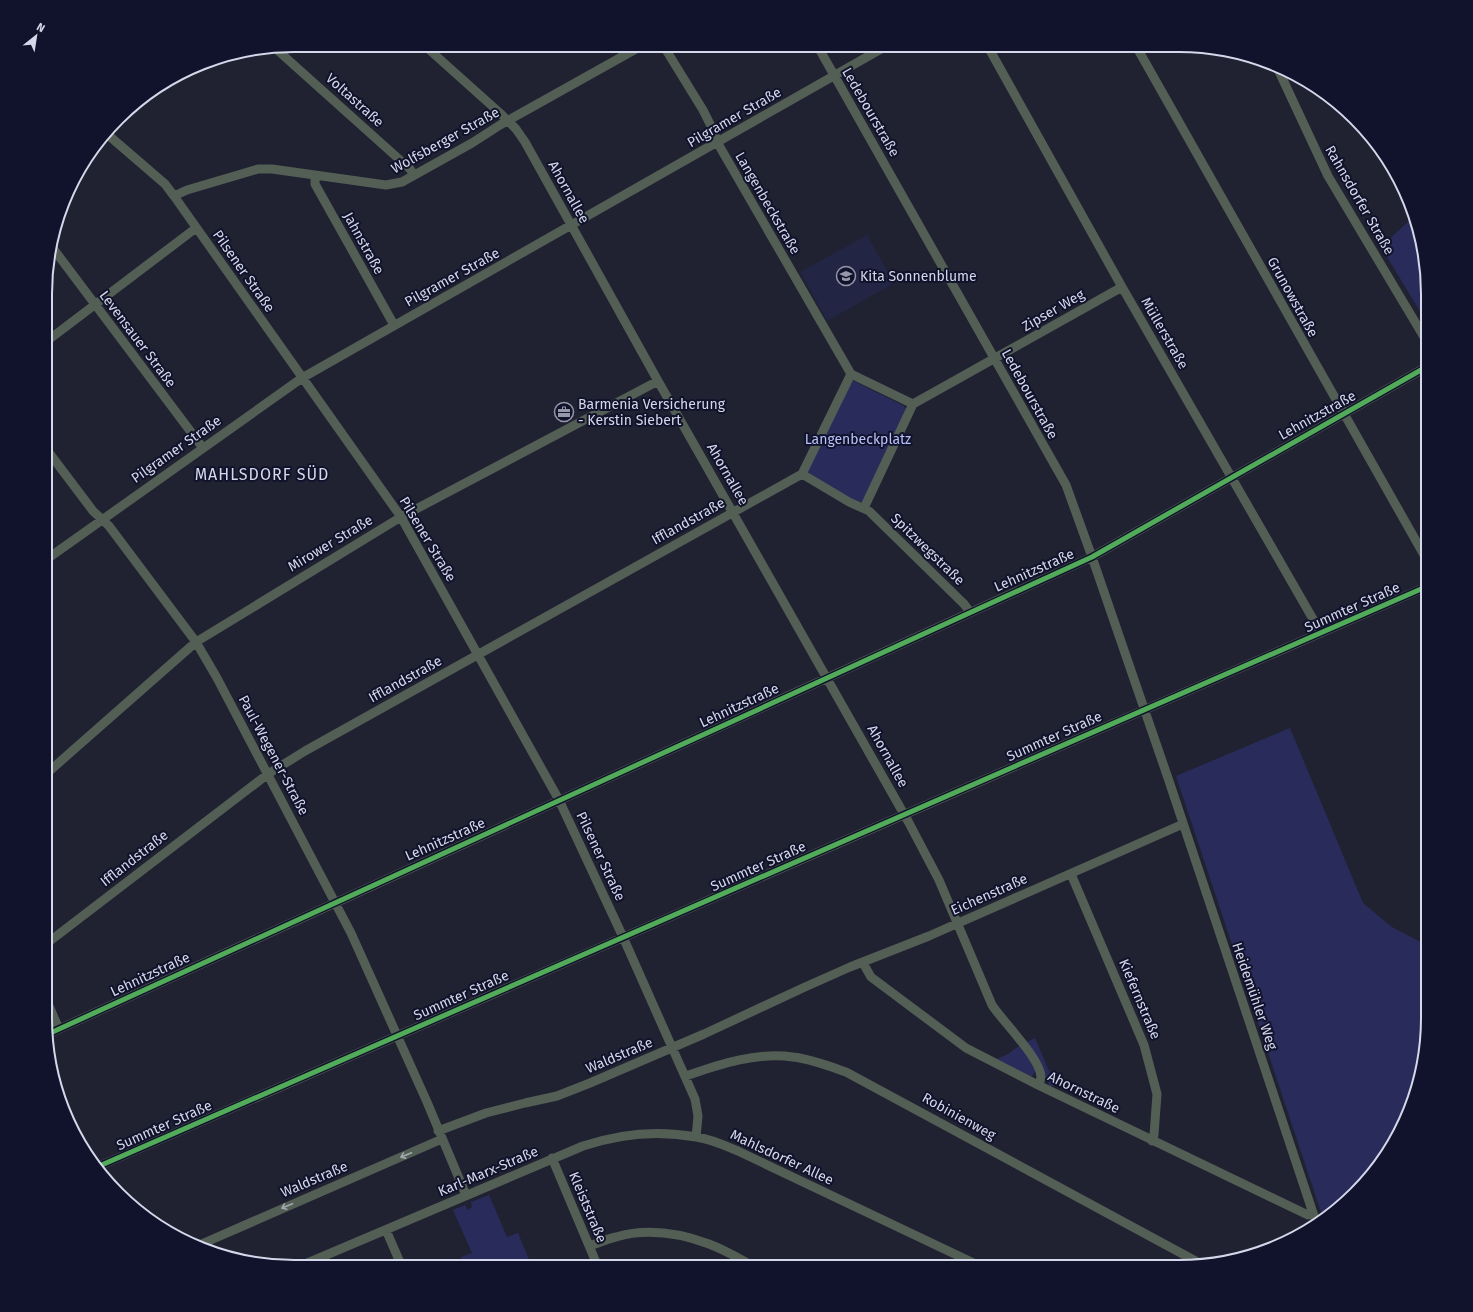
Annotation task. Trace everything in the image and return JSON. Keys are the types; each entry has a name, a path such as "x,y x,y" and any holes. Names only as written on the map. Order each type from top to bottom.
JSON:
{"street":[{"name":"Ahornallee","path":"432,52 508,121 525,142 658,381 828,678 904,815 939,880 992,1005 1039,1068 1041,1078 1038,1085"},
{"name":"Wolfsberger Straße","path":"174,196 187,190 258,169 272,169 386,184 402,182 472,144 508,121 630,52"},
{"name":"Langenbeckstraße","path":"667,52 703,110 714,132 716,142 851,374"},
{"name":"Ledebourstraße","path":"821,52 1066,486 1169,779"},
{"name":"Pilgramer Straße","path":"52,555 302,378 876,52"},
{"name":"Müllerstraße","path":"991,52 1122,287 1321,633"},
{"name":"Grunowstraße","path":"1139,52 1421,550"},
{"name":"Voltastraße","path":"280,53 410,168 414,175"},
{"name":"Rahnsdorfer Straße","path":"1280,74 1328,176 1421,330"},
{"name":"Pilsener Straße","path":"110,137 165,184 401,517 479,654 559,800 673,1047"},
{"name":"Jahnstraße","path":"315,175 315,184 394,325"},
{"path":"52,336 196,228"},
{"name":"Levensauer Straße","path":"56,252 203,448"},
{"name":"Zipser Weg","path":"913,404 1122,287"},
{"name":"Lehnitzstraße","path":"53,1032 1092,557 1232,476 1421,370"},
{"path":"851,374 913,404 864,508 849,502 802,474 851,374"},
{"name":"Mirower Straße","path":"52,769 196,642 401,517 658,381"},
{"name":"Paul-Wegener-Straße","path":"52,457 93,511 108,526 196,642 221,684 351,933 427,1103 466,1195"},
{"name":"Ifflandstraße","path":"52,939 268,774 305,751 802,474"},
{"name":"Spitzwegstraße","path":"864,508 869,511 909,550 964,604 970,612"},
{"name":"Summter Straße","path":"102,1165 1421,589"},
{"name":"Heidemühler Weg","path":"1169,779 1314,1218"},
{"name":"Eichenstraße","path":"805,987 958,923 1183,824"},
{"name":"Kiefernstraße","path":"1071,874 1144,1045 1157,1094 1154,1135 1152,1140"},
{"name":"Ahornstraße","path":"863,963 871,977 961,1045 1038,1085 1314,1218"},
{"name":"Waldstraße","path":"204,1243 486,1113 557,1096 704,1034 805,987"},
{"path":"52,1013 59,1029"},
{"path":"673,1047 695,1099 698,1116 696,1137"},
{"name":"Robinienweg","path":"686,1076 746,1058 764,1056 794,1057 828,1065 846,1072 1193,1259"},
{"name":"Karl-Marx-Straße","path":"314,1260 583,1146 613,1137 651,1134 696,1137"},
{"name":"Mahlsdorfer Allee","path":"696,1137 718,1143 748,1155 967,1260"},
{"name":"Kleiststraße","path":"552,1158 595,1260"},
{"path":"386,1230 399,1260"},
{"path":"590,1246 616,1237 634,1233 656,1232 682,1235 710,1244 741,1260"}],"shaded area":[{"name":"Kita Sonnenblume","path":"867,235 894,283 827,321 800,272"}],"green space":[{"path":"1409,220 1419,262 1421,313 1381,247"},
{"name":"Langenbeckplatz","path":"854,381 904,406 908,412 863,502 855,502 807,472 850,382"},
{"path":"1290,728 1363,903 1392,927 1421,942 1421,1018 1419,1050 1413,1081 1403,1111 1389,1139 1361,1178 1339,1200 1321,1213 1176,776"},
{"path":"1035,1038 1055,1085 1050,1087 1039,1064 1025,1043"},
{"path":"1020,1045 1036,1070 1030,1077 997,1059 1008,1054"},
{"path":"489,1195 507,1237 518,1233 529,1260 462,1260 461,1257 472,1253 453,1210 465,1205 468,1210 472,1207 471,1202"}],"cycle path":[{"path":"53,1032 1092,557 1421,370"},
{"path":"102,1165 1421,589"}],"place":[{"name":"Kita Sonnenblume","path":"846,276"},
{"name":"Barmenia Versicherung - Kerstin Siebert","path":"564,412"}],"district":[{"name":"MAHLSDORF SÜD","path":"262,474"}]}
